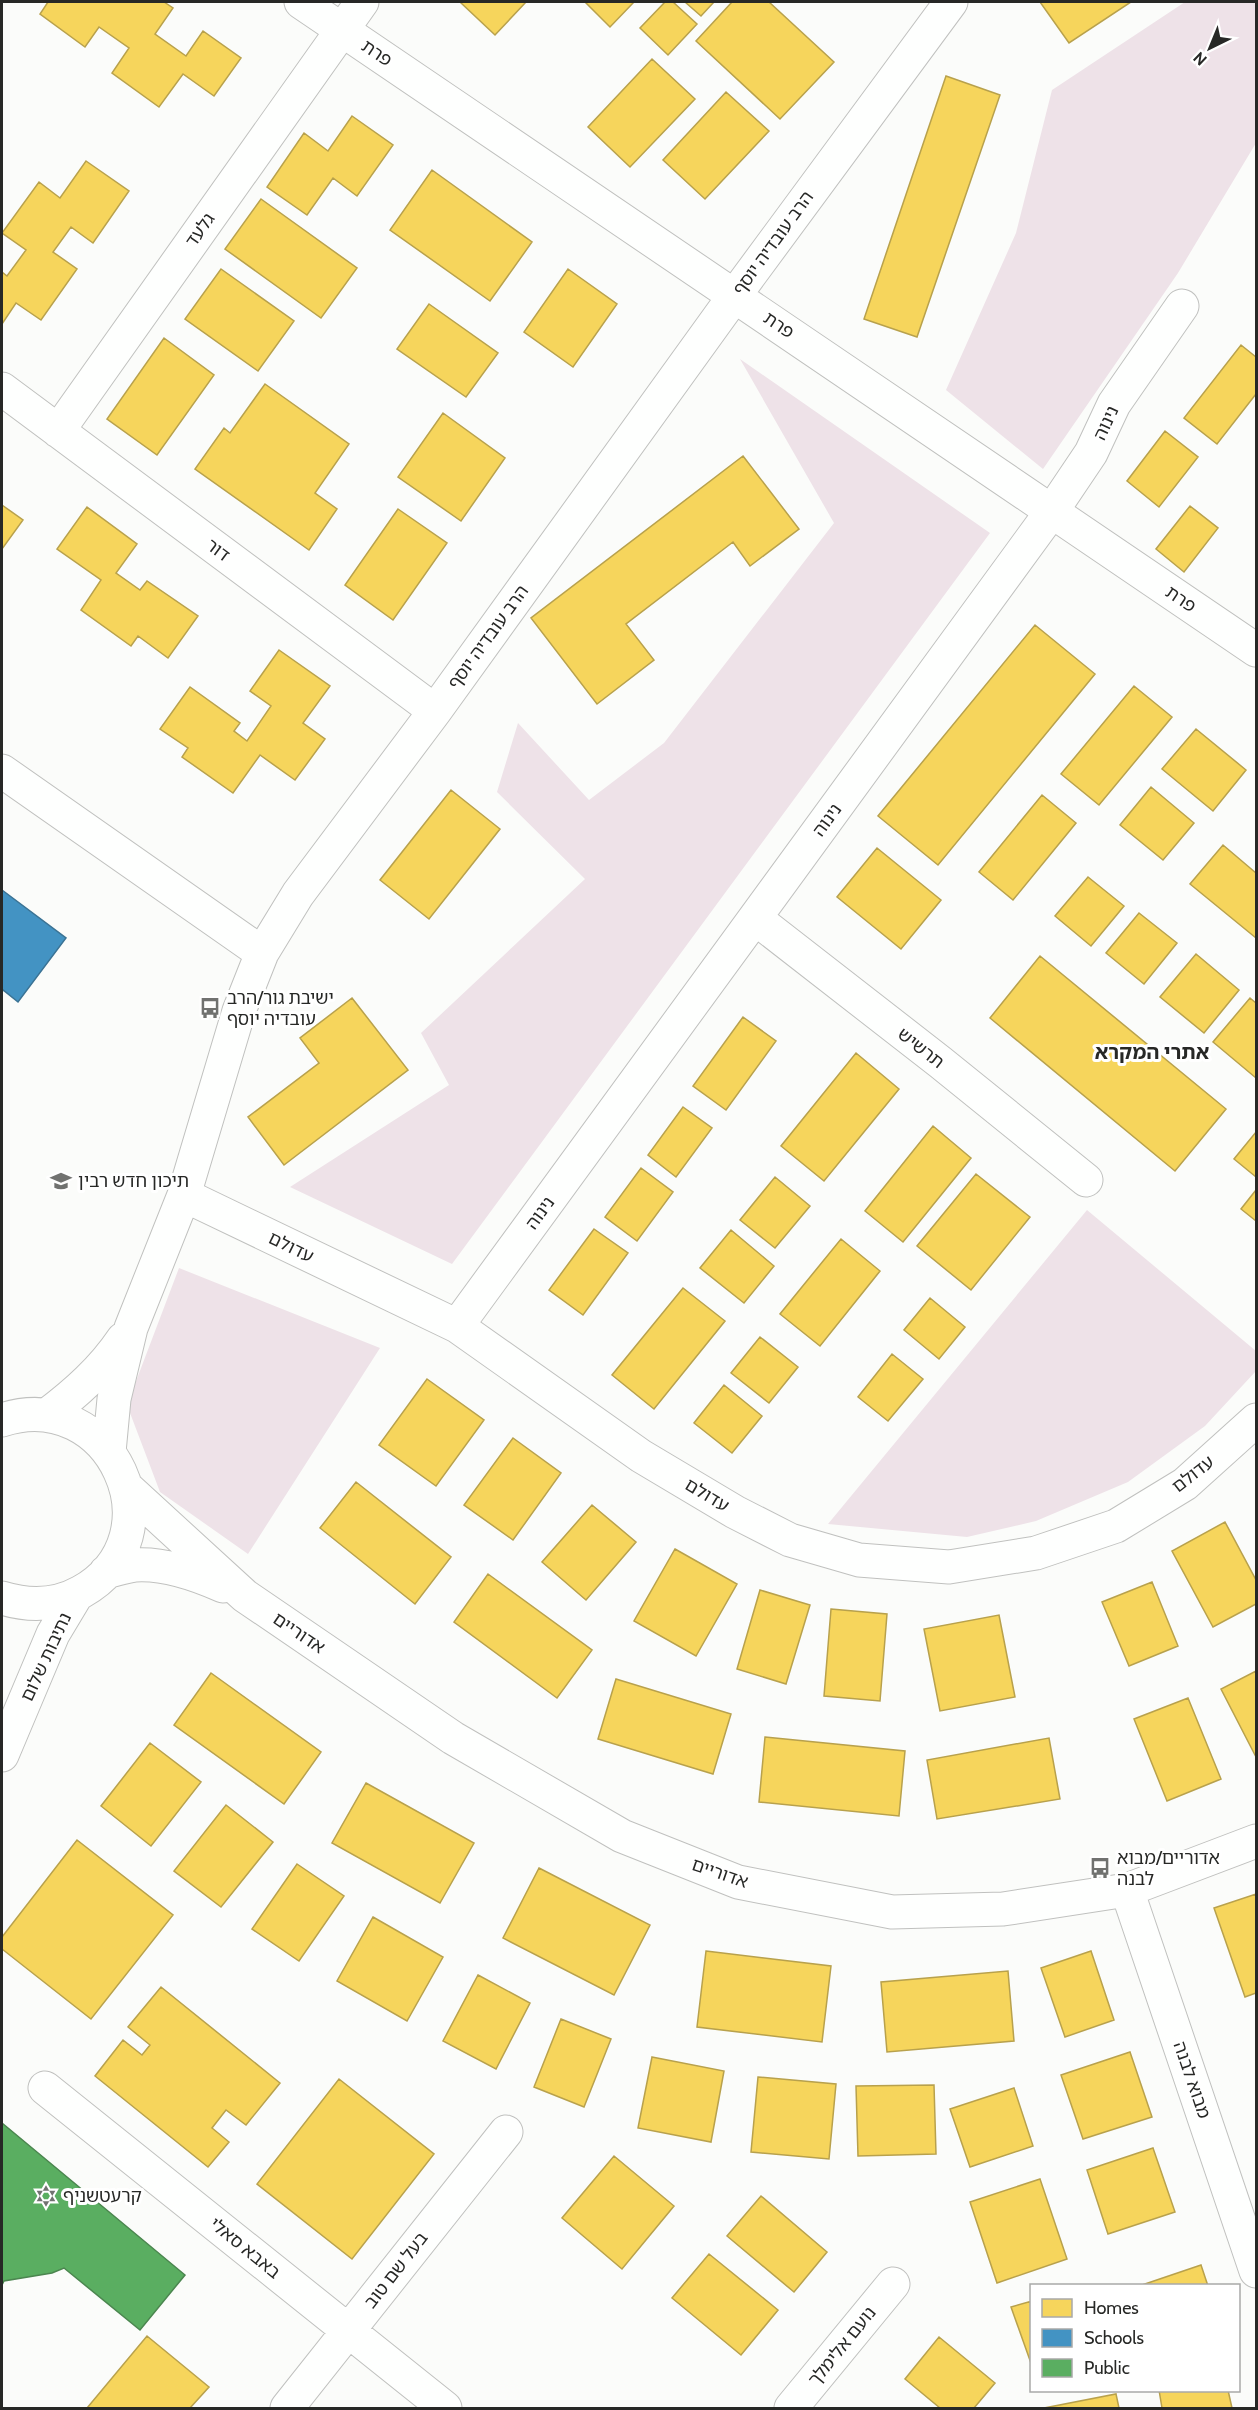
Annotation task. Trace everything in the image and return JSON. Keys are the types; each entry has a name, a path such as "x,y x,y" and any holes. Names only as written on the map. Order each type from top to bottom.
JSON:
{"street":[{"name":"פרת","path":"301,2 1257,650"},
{"name":"גלעד","path":"58,431 362,2"},
{"name":"הרב עובדיה יוסף","path":"110,1452 114,1400 131,1328 183,1195 239,1011 262,953 298,894 435,711 735,295 951,2"},
{"name":"נינוה","path":"457,1326 1053,511 1091,453 1114,404 1182,306"},
{"name":"דור","path":"2,389 435,711"},
{"path":"2,771 262,953"},
{"name":"תרשיש","path":"755,918 940,1062 1086,1180"},
{"name":"עדולם","path":"183,1195 457,1326 641,1456 735,1512 790,1539 859,1560 949,1567 1035,1553 1116,1526 1185,1484 1257,1420"},
{"name":"הרב עובדיה יוסף","path":"47,1415 96,1374 131,1328"},
{"path":"2,1420 19,1415 47,1415 65,1419 82,1427 110,1452 120,1469 127,1488 129,1511 127,1533 118,1554 106,1572 88,1588 51,1603 35,1604 2,1598"},
{"name":"אדוריים","path":"127,1488 245,1596 453,1738 622,1836 738,1882 892,1912 1003,1909 1127,1890 1257,1841"},
{"name":"אדוריים","path":"106,1572 134,1565 169,1568 200,1576 245,1596"},
{"name":"נתיבות שלום","path":"2,1755 52,1634 77,1593"},
{"name":"מבוא לבנה","path":"1127,1890 1257,2271"},
{"name":"באבא סאלי","path":"45,2088 445,2409"},
{"name":"בעל שם טוב","path":"287,2409 506,2132"},
{"name":"נועם אלימלך","path":"791,2409 893,2284"}],"shaded area":[{"path":"1185,2 1256,2 1256,143 1178,273 1043,469 946,390 1016,233 1052,90"},
{"path":"740,359 990,533 452,1264 290,1187 449,1085 421,1033 585,879 497,792 518,723 589,800 664,743 834,523"},
{"path":"1087,1210 1256,1351 1256,1371 1205,1426 1128,1482 1036,1521 967,1537 828,1524"},
{"path":"179,1268 380,1348 248,1554 160,1492 127,1405"}],"building: Homes":[{"path":"48,2 164,2 173,8 155,34 186,56 203,31 241,58 214,96 183,74 159,107 112,73 129,48 99,27 85,47 40,14"},
{"path":"460,2 526,2 495,35"},
{"path":"585,2 634,2 610,27"},
{"path":"665,2 673,2 697,24 668,55 640,28"},
{"path":"685,2 714,2 701,16"},
{"path":"732,2 769,2 834,62 780,119 696,41"},
{"path":"1040,2 1131,2 1069,43"},
{"path":"652,59 695,99 630,167 588,127"},
{"path":"946,76 1000,95 917,337 864,319"},
{"path":"726,92 769,131 705,199 663,160"},
{"path":"352,116 393,145 357,196 333,178 307,215 267,187 304,133 328,151"},
{"path":"86,161 129,191 93,243 71,227 53,252 77,269 41,320 16,303 2,324 2,272 7,276 26,250 2,233 39,182 60,198"},
{"path":"432,170 532,242 490,301 390,230"},
{"path":"261,199 357,268 321,318 225,249"},
{"path":"221,269 294,321 258,371 185,319"},
{"path":"568,269 617,304 573,367 524,332"},
{"path":"429,304 498,353 466,397 397,349"},
{"path":"164,338 214,375 157,455 107,419"},
{"path":"1241,345 1256,357 1256,394 1217,444 1184,418"},
{"path":"265,384 349,444 315,493 337,509 309,550 195,469 224,428 230,433"},
{"path":"443,413 505,458 461,521 398,477"},
{"path":"1165,431 1198,457 1159,507 1127,481"},
{"path":"743,456 799,529 750,566 733,542 626,624 654,660 597,704 531,618"},
{"path":"2,505 23,520 2,549"},
{"path":"1190,506 1218,528 1184,572 1156,549"},
{"path":"87,507 137,544 116,573 140,590 147,581 198,616 168,658 138,636 131,646 81,610 101,580 57,549"},
{"path":"398,509 447,543 393,620 345,585"},
{"path":"1035,625 1095,674 938,865 878,816"},
{"path":"279,650 330,686 303,723 325,739 295,780 260,755 233,793 182,757 188,748 160,729 190,687 240,723 234,731 247,741 271,706 250,691"},
{"path":"1134,686 1172,717 1099,805 1061,774"},
{"path":"1196,729 1246,770 1213,811 1162,769"},
{"path":"1151,787 1194,823 1163,860 1120,825"},
{"path":"451,790 500,829 429,919 380,880"},
{"path":"1042,795 1076,823 1013,900 979,872"},
{"path":"1223,845 1256,873 1256,938 1190,884"},
{"path":"877,848 941,900 901,949 837,897"},
{"path":"1088,877 1124,906 1091,946 1055,916"},
{"path":"1139,913 1177,943 1144,984 1106,953"},
{"path":"1196,954 1239,990 1204,1033 1160,997"},
{"path":"1040,956 1226,1109 1175,1171 990,1018"},
{"path":"352,998 408,1070 284,1165 248,1117 319,1063 300,1038"},
{"path":"1250,998 1256,1003 1256,1078 1213,1042"},
{"path":"743,1017 776,1041 726,1110 693,1086"},
{"path":"856,1053 899,1089 824,1181 781,1146"},
{"path":"683,1107 712,1128 676,1177 648,1155"},
{"path":"933,1126 971,1158 903,1242 865,1211"},
{"path":"1256,1132 1256,1177 1234,1159"},
{"path":"641,1168 673,1192 637,1241 605,1217"},
{"path":"976,1174 1030,1217 971,1290 917,1246"},
{"path":"775,1177 810,1206 775,1248 740,1220"},
{"path":"1256,1190 1256,1221 1241,1209"},
{"path":"594,1229 628,1253 583,1315 549,1290"},
{"path":"731,1230 774,1266 744,1303 700,1268"},
{"path":"841,1239 880,1271 820,1346 780,1314"},
{"path":"683,1288 725,1321 654,1409 612,1375"},
{"path":"930,1298 965,1327 939,1359 904,1330"},
{"path":"760,1337 798,1367 769,1403 731,1373"},
{"path":"892,1354 923,1379 888,1421 858,1397"},
{"path":"427,1379 484,1420 436,1486 379,1445"},
{"path":"724,1385 762,1416 732,1453 694,1423"},
{"path":"513,1438 561,1473 513,1540 464,1505"},
{"path":"356,1482 451,1557 415,1604 320,1528"},
{"path":"592,1505 636,1542 586,1600 542,1562"},
{"path":"1225,1522 1256,1580 1256,1604 1213,1627 1172,1551"},
{"path":"675,1549 737,1584 696,1656 634,1621"},
{"path":"488,1574 592,1650 557,1698 454,1622"},
{"path":"1152,1582 1178,1646 1129,1666 1102,1602"},
{"path":"760,1590 810,1605 786,1684 737,1669"},
{"path":"831,1609 887,1614 880,1701 824,1696"},
{"path":"999,1615 1015,1697 940,1711 924,1629"},
{"path":"1256,1671 1256,1757 1221,1689"},
{"path":"211,1673 321,1752 284,1804 174,1725"},
{"path":"616,1679 731,1714 713,1774 598,1739"},
{"path":"1188,1698 1221,1779 1167,1801 1134,1719"},
{"path":"765,1737 905,1751 899,1816 759,1802"},
{"path":"1049,1738 1060,1799 937,1819 927,1760"},
{"path":"150,1743 201,1782 151,1846 101,1806"},
{"path":"366,1783 474,1843 440,1903 332,1843"},
{"path":"226,1805 273,1842 221,1907 174,1871"},
{"path":"77,1840 173,1915 91,2019 2,1949 2,1937"},
{"path":"297,1864 344,1896 299,1961 252,1929"},
{"path":"539,1868 650,1925 614,1995 503,1938"},
{"path":"1256,1894 1256,1993 1245,1997 1214,1908"},
{"path":"373,1917 443,1957 407,2021 337,1981"},
{"path":"706,1951 831,1966 822,2042 697,2027"},
{"path":"1091,1951 1114,2020 1065,2037 1041,1968"},
{"path":"1008,1971 1014,2041 887,2052 881,1982"},
{"path":"478,1975 530,2003 496,2069 443,2041"},
{"path":"161,1987 280,2083 246,2125 226,2110 212,2128 229,2142 208,2167 95,2076 123,2040 142,2055 150,2045 128,2027"},
{"path":"561,2019 611,2039 584,2107 534,2087"},
{"path":"1130,2052 1152,2117 1083,2139 1061,2075"},
{"path":"652,2057 724,2071 711,2142 638,2128"},
{"path":"758,2077 836,2084 829,2159 751,2152"},
{"path":"339,2079 434,2154 352,2259 257,2184"},
{"path":"934,2085 936,2154 858,2156 856,2086"},
{"path":"1014,2088 1033,2146 970,2167 950,2109"},
{"path":"1153,2148 1175,2212 1108,2234 1087,2170"},
{"path":"614,2156 674,2206 622,2269 562,2218"},
{"path":"1040,2179 1067,2259 997,2283 970,2202"},
{"path":"761,2196 827,2252 794,2292 727,2236"},
{"path":"709,2254 778,2310 741,2355 672,2298"},
{"path":"1201,2265 1207,2284 1145,2284"},
{"path":"1030,2302 1030,2360 1011,2307"},
{"path":"147,2336 209,2387 190,2408 87,2408"},
{"path":"939,2337 995,2383 974,2408 940,2408 905,2379"},
{"path":"1159,2392 1228,2392 1232,2408 1162,2408"},
{"path":"1116,2394 1119,2408 1044,2408"}],"building: Schools":[{"path":"2,890 66,938 18,1002 3,990 2,992"}],"building: Public":[{"name":"קרעטשניף","path":"2,2123 185,2275 140,2330 64,2268 52,2273 4,2281 2,2285"}],"place":[{"name":"ישיבת גור/הרב עובדיה יוסף","path":"210,1008"},
{"name":"תיכון חדש רבין","path":"61,1181"},
{"name":"אדוריים/מבוא לבנה","path":"1100,1868"},
{"name":"קרעטשניף","path":"46,2196"}],"district":[{"name":"אתרי המקרא","path":"1152,1052"}]}
